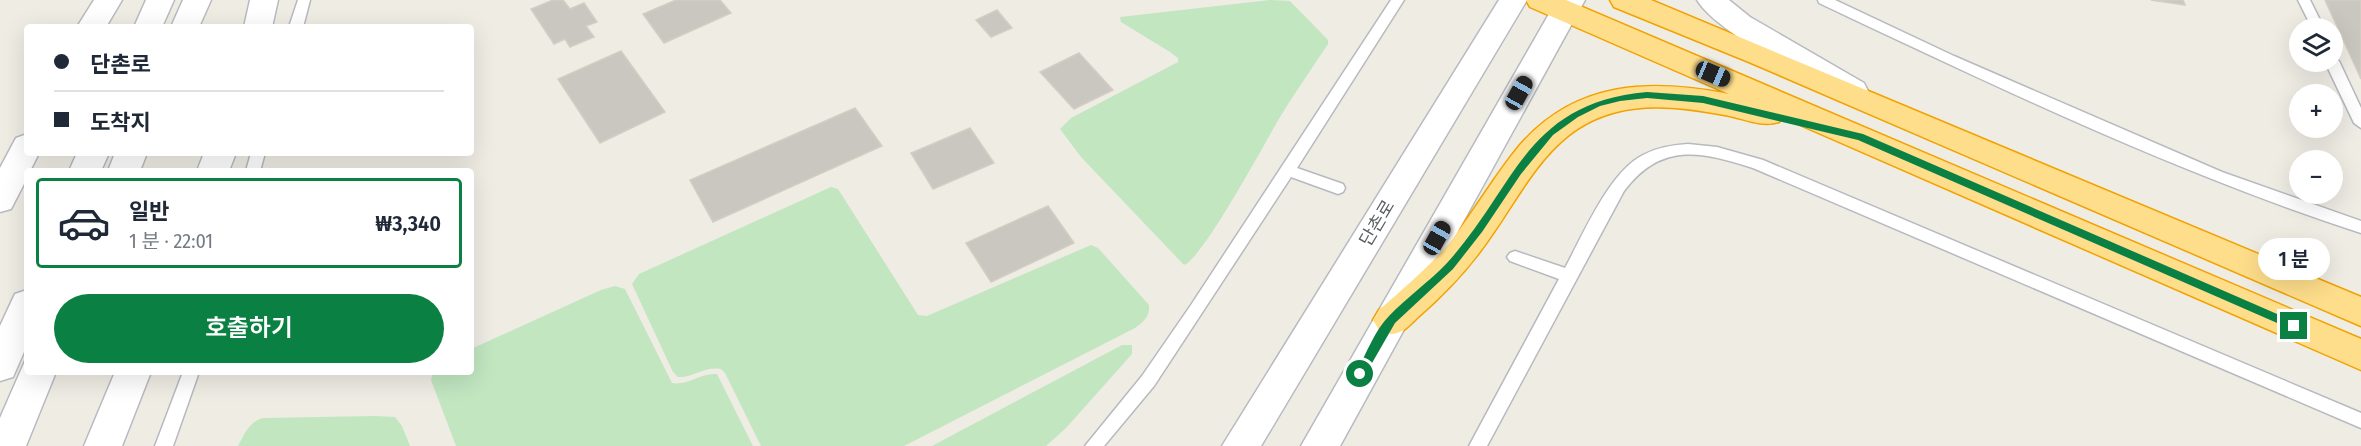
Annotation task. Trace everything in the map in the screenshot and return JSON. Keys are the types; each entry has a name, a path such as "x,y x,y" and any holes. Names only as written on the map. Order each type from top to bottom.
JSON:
{"highway":[{"path":"1624,0 1872,103 2361,312"},
{"path":"1559,4 2361,354"},
{"path":"1391,320 1450,266 1479,229 1525,162 1550,133 1575,115 1597,104 1620,98 1647,95 1703,100 1860,137"}],"main road":[{"path":"93,24 108,0"},
{"path":"149,24 160,0"},
{"path":"186,24 197,0"},
{"path":"259,24 264,0"},
{"name":"단촌로","path":"1241,446 1513,0"},
{"path":"1711,0 1740,24 1872,103"},
{"path":"1320,446 1391,320 1559,4"},
{"path":"0,200 24,152"},
{"path":"0,366 24,311"},
{"path":"7,446 37,375"},
{"path":"104,446 132,375"}],"lane":[{"path":"297,24 304,0"},
{"path":"1094,446 1148,381 1398,0"},
{"path":"1824,0 1949,59 2217,176 2361,227"},
{"path":"2304,0 2313,18"},
{"path":"2337,72 2361,123"},
{"path":"1478,446 1569,276 1629,174 1646,160 1666,151 1684,149 1723,153 1758,164 2361,421"},
{"path":"1288,170 1338,188"},
{"path":"1515,257 1569,276"},
{"path":"164,446 190,375"}],"green space":[{"path":"1270,0 1290,1 1328,40 1328,44 1283,112 1218,223 1193,258 1184,265 1081,157 1060,129 1071,118 1178,62 1178,58 1170,52 1121,22 1120,17"},
{"path":"831,187 838,189 918,315 927,316 1091,245 1098,248 1149,305 1147,316 1135,328 904,446 761,446 721,369 709,369 683,377 678,377 673,372 632,284 639,274"},
{"path":"615,286 625,289 672,383 683,383 705,375 717,374 753,446 456,446 431,380 432,375 474,375 474,348 601,290"},
{"path":"1122,345 1132,345 1132,354 1066,428 1046,446 932,446"},
{"path":"395,417 402,426 410,446 238,446 251,425 263,418"}],"building":[{"path":"553,0 563,0 570,9 584,3 597,22 586,26 594,37 570,47 565,39 554,44 531,9"},
{"path":"676,0 720,0 731,13 664,43 643,14"},
{"path":"2151,0 2183,0 2185,5"},
{"path":"2325,0 2361,0 2361,79 2343,40 2343,18 2333,18"},
{"path":"997,10 1012,28 991,37 976,20"},
{"path":"621,51 665,112 600,143 558,79"},
{"path":"1079,53 1113,90 1074,109 1040,72"},
{"path":"855,108 882,146 713,222 690,180"},
{"path":"970,128 994,163 933,189 911,153"},
{"path":"1048,206 1074,243 991,282 966,243"}],"route":[{"path":"1360,374 1391,320 1450,266 1479,229 1532,152 1550,133 1575,115 1597,104 1620,98 1647,95 1703,100 1860,137 2294,326"}]}
